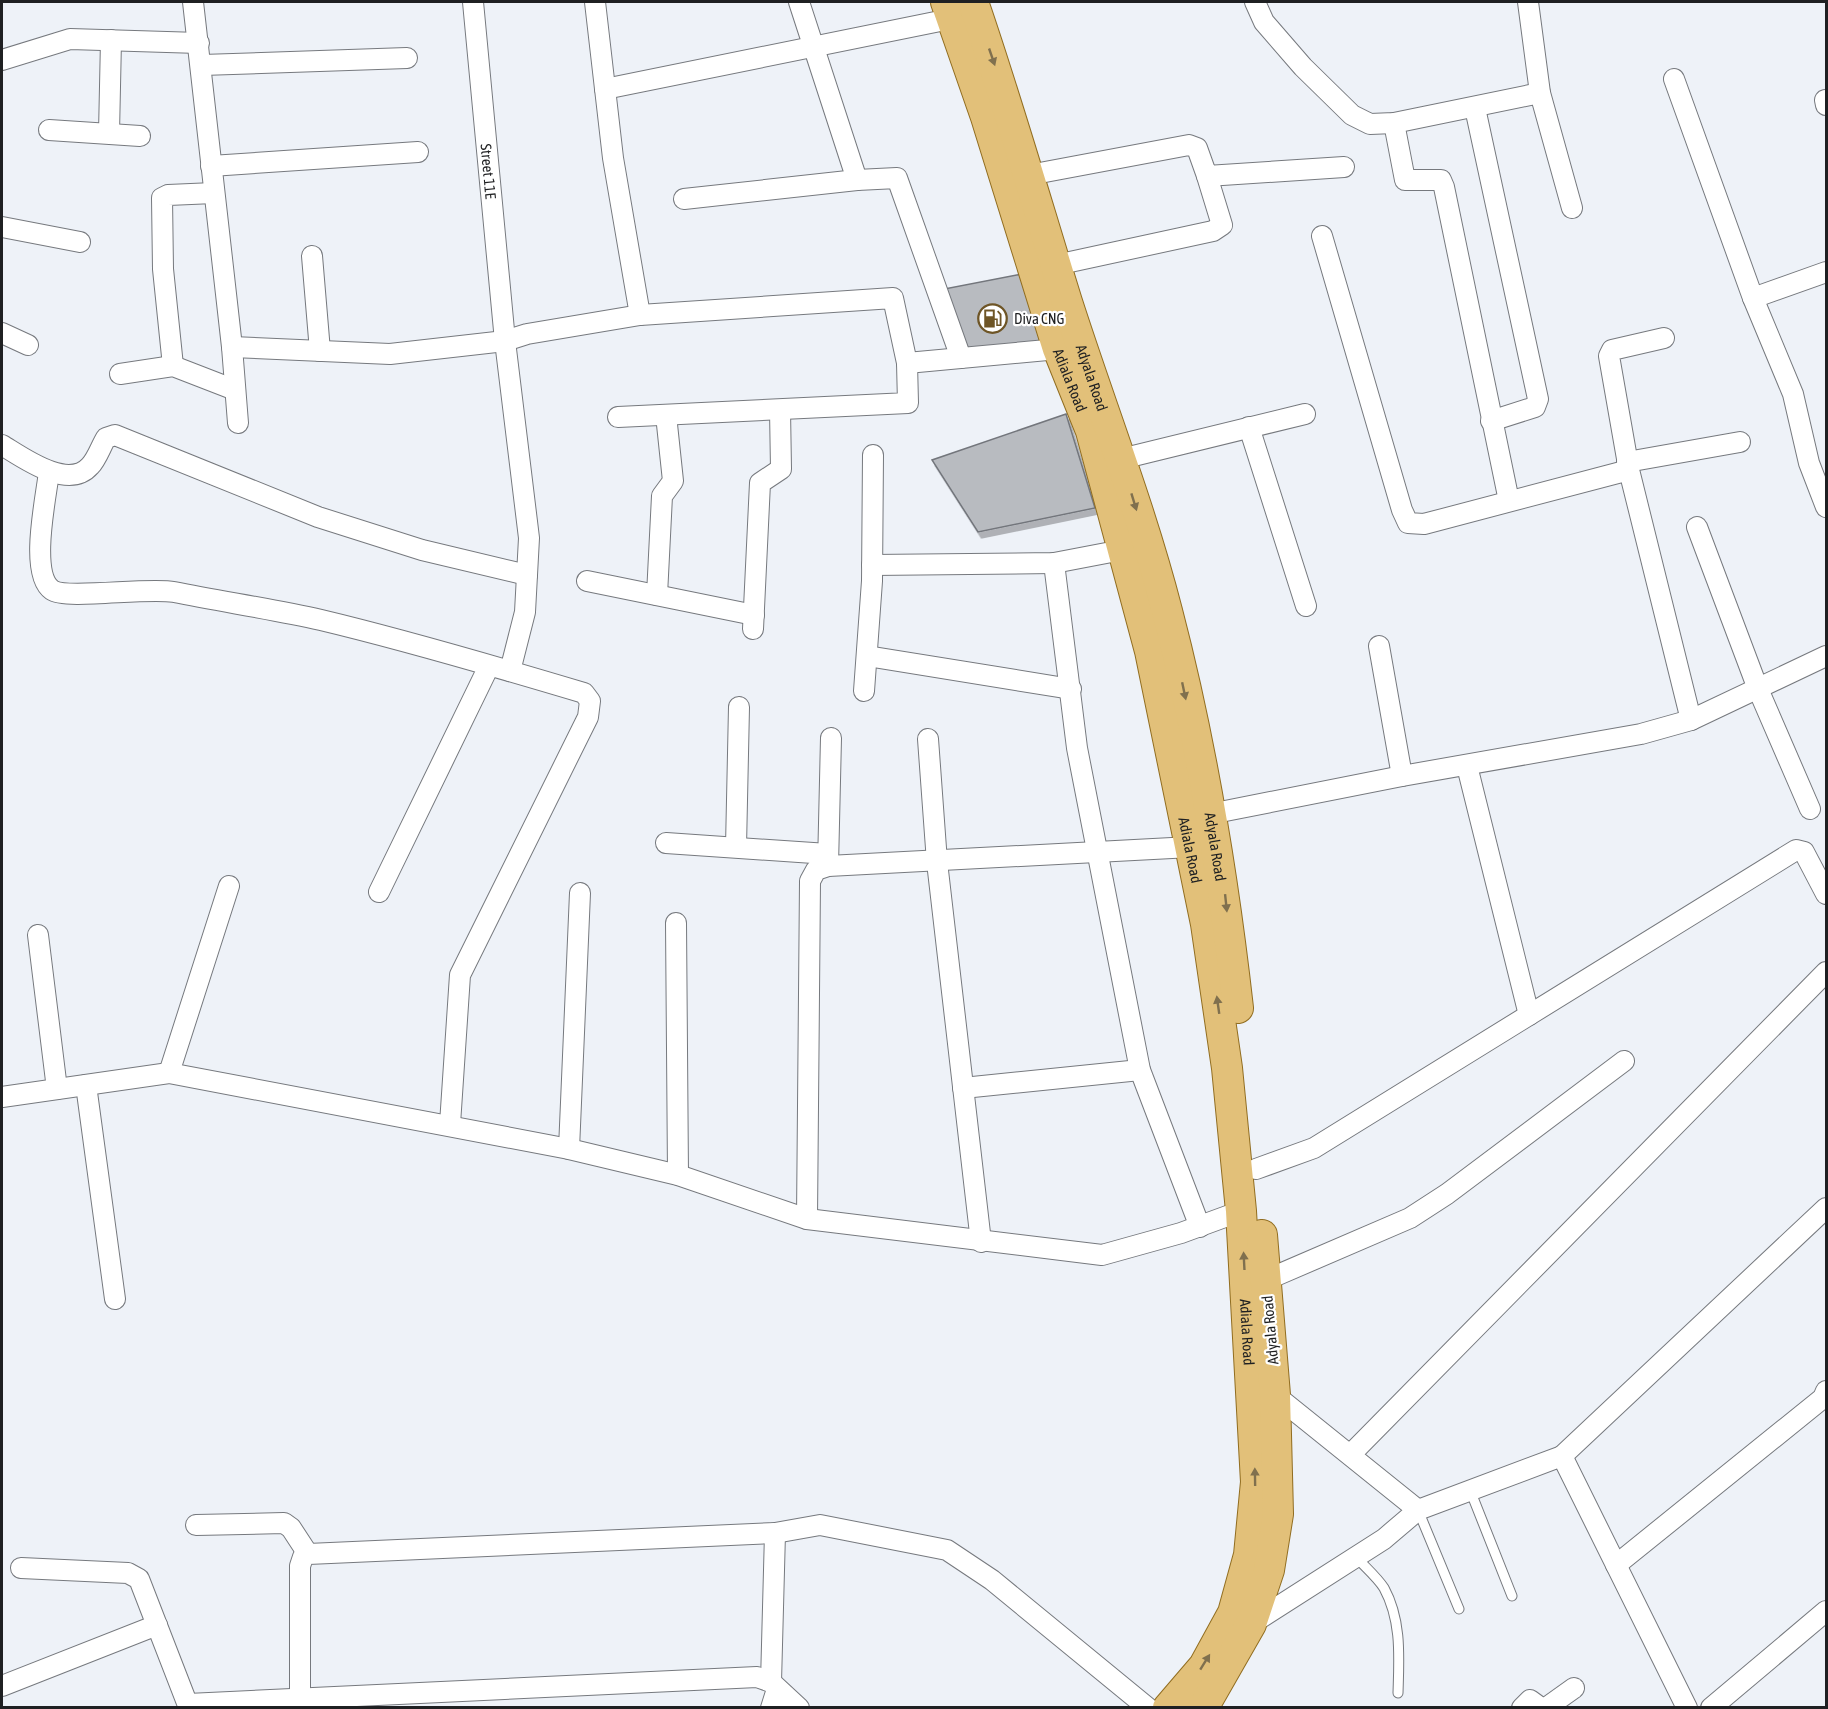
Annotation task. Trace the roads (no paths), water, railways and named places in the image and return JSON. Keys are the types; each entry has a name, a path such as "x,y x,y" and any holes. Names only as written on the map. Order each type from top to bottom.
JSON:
{"main road":[{"name":"Adyala Road","path":"956,7 1009,106 1056,265 1121,459 1167,611 1225,890 1266,1280 1275,1395 1278,1514 1269,1570 1251,1624 1203,1707"},
{"name":"Adiala Road","path":"956,7 986,117 1058,349 1091,431 1150,651 1206,924 1225,1057 1241,1211 1256,1482 1249,1555 1233,1613 1204,1666 1168,1707"}],"street":[{"path":"193,2 202,65 238,423"},
{"name":"Street 11E","path":"473,2 504,341 529,538 525,612 510,671"},
{"path":"595,2 613,158 640,315"},
{"path":"800,2 857,180"},
{"path":"1255,2 1264,22 1316,81 1352,115 1370,124 1394,123 1540,93"},
{"path":"1528,2 1540,93 1572,208"},
{"path":"605,89 814,46 956,7"},
{"path":"2,60 70,39 199,43"},
{"path":"109,133 111,40"},
{"path":"202,65 407,58"},
{"path":"1674,79 1753,298 1793,394 1809,463 1827,507"},
{"path":"1475,108 1538,399 1535,408 1491,421"},
{"path":"1394,123 1405,180 1441,180 1444,187 1509,501"},
{"path":"50,130 140,136"},
{"path":"1029,175 1189,145 1197,148 1221,217 1222,225 1212,231 1056,265"},
{"path":"211,166 417,152"},
{"path":"1207,176 1344,167"},
{"path":"684,199 892,177 901,183 961,358"},
{"path":"173,366 163,269 162,198 168,195 214,193"},
{"path":"2,227 80,242"},
{"path":"1322,236 1402,510 1408,523 1424,524 1628,466 1740,442"},
{"path":"312,255 320,351"},
{"path":"1753,298 1825,279"},
{"path":"232,347 390,354 504,341 527,334 640,315 893,298 907,363 908,403 618,417"},
{"path":"2,333 28,345"},
{"path":"1664,338 1612,350 1609,356 1628,466 1691,720"},
{"path":"907,363 1058,349"},
{"path":"120,374 173,366 236,390"},
{"path":"587,581 657,595 753,622 759,483 781,469 780,410"},
{"path":"1121,459 1305,414"},
{"path":"657,595 662,496 673,482 666,415"},
{"path":"1248,427 1306,606"},
{"path":"2,445 49,472 71,475 81,473 91,466 106,438 115,435 318,517 422,550 527,575"},
{"path":"864,691 872,565 873,455"},
{"path":"49,472 40,548 43,580 53,591 67,595 138,589 169,591 321,620 584,693 590,701 588,717 460,975 450,1124"},
{"path":"1697,527 1758,689 1810,809"},
{"path":"872,565 1054,563 1122,550"},
{"path":"1054,563 1077,748 1140,1070 1200,1227"},
{"path":"1379,646 1402,776"},
{"path":"867,656 1071,689"},
{"path":"1209,814 1402,776 1641,734 1691,720 1827,656"},
{"path":"380,892 489,666"},
{"path":"736,847 739,707"},
{"path":"807,1219 810,881 816,870 828,860 831,738"},
{"path":"928,739 937,862 981,1242"},
{"path":"1467,766 1529,1015"},
{"path":"666,843 736,847 828,860 937,862 1191,847"},
{"path":"1256,1169 1314,1148 1796,850 1804,852 1827,894"},
{"path":"169,1073 229,885"},
{"path":"569,1149 580,893"},
{"path":"676,924 678,1175"},
{"path":"38,935 57,1089"},
{"path":"1351,1454 1827,972"},
{"path":"1266,1280 1410,1218 1447,1194 1624,1061"},
{"path":"963,1088 1140,1070"},
{"path":"2,1097 169,1073 450,1124 569,1149 678,1175 807,1219 1102,1255 1200,1227 1241,1211"},
{"path":"86,1085 116,1299"},
{"path":"1251,1624 1384,1539 1418,1510 1562,1456 1827,1208"},
{"path":"1616,1565 1823,1398 1827,1391"},
{"path":"1275,1395 1418,1510"},
{"path":"1562,1456 1687,1707"},
{"path":"196,1526 284,1523 291,1528 308,1554"},
{"path":"300,1698 300,1566 303,1557 308,1554 776,1533 820,1525 946,1550 992,1580 1148,1707"},
{"path":"773,1693 776,1533"},
{"path":"21,1568 128,1574 139,1579 189,1706 300,1698 757,1677 773,1693 799,1707"},
{"path":"1711,1707 1827,1611"},
{"path":"2,1686 157,1625"},
{"path":"1546,1707 1574,1688"},
{"path":"1522,1707 1530,1700 1541,1707"}],"lane":[{"path":"1470,1490 1512,1596"},
{"path":"1418,1510 1459,1609"},
{"path":"1356,1557 1383,1587 1393,1613 1399,1634 1398,1694"}],"place":[{"name":"Diva CNG","path":"993,318"}]}
